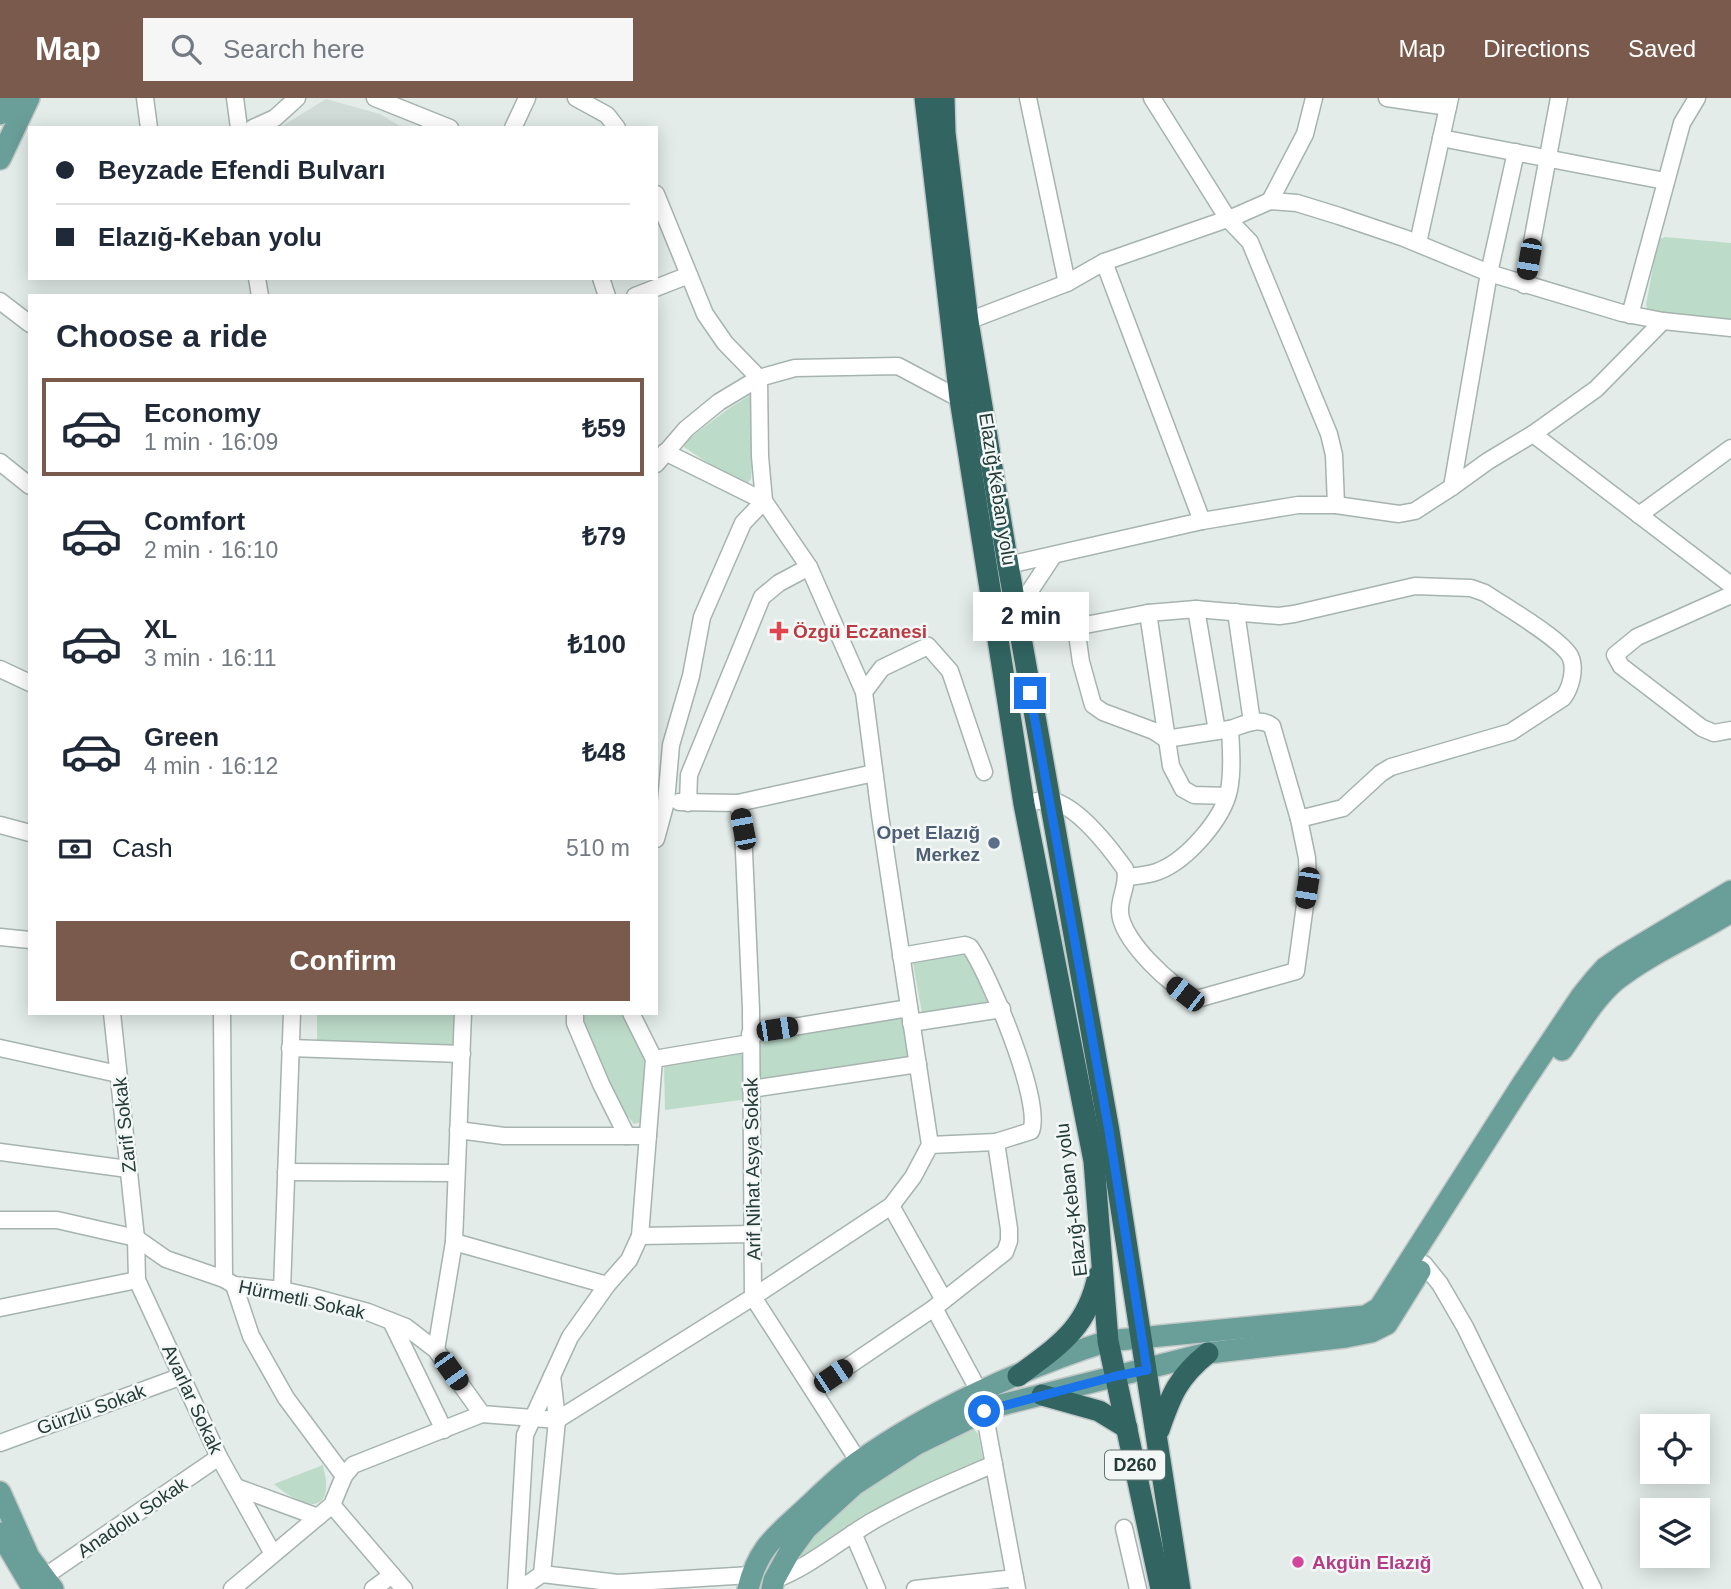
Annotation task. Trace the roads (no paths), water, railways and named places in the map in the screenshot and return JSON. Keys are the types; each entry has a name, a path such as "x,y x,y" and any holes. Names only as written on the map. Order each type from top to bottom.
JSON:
{"highway":[{"name":"Elazığ-Keban yolu","path":"925,98 960,399 1024,804 1094,1161 1108,1340 1161,1589"},
{"name":"Elazığ-Keban yolu","path":"944,98 945,133 968,320 1016,612 1109,1131 1180,1589"},
{"path":"1018,1376 1073,1332 1091,1303 1102,1261"},
{"path":"1157,1435 1172,1391 1184,1373 1208,1353"},
{"path":"1042,1395 1099,1411 1127,1428"}],"main road":[{"path":"0,114 7,98"},
{"path":"0,159 29,98"},
{"path":"773,1585 790,1551 806,1529 855,1486 1018,1376 1108,1340 1332,1320 1371,1314 1385,1299 1523,1083 1595,979 1624,955 1731,891"},
{"path":"749,1582 764,1548 859,1462 922,1422 982,1402 993,1407 1208,1353 1346,1337 1379,1329 1392,1316 1546,1074 1601,995 1633,968 1731,912"},
{"path":"0,1492 44,1585"},
{"path":"0,1533 44,1585"}],"street":[{"path":"145,98 149,126"},
{"path":"235,98 239,126"},
{"path":"257,126 275,118 298,98"},
{"path":"375,98 445,126"},
{"path":"514,126 527,98"},
{"path":"576,98 607,115 615,126"},
{"path":"1028,98 1067,282"},
{"path":"1152,98 1228,219 1250,242 1320,409 1334,455 1336,505"},
{"path":"1270,201 1305,134 1314,98"},
{"path":"1387,98 1449,103 1418,243"},
{"path":"1524,285 1559,98"},
{"path":"1630,315 1682,122 1697,98"},
{"path":"1441,138 1665,181"},
{"path":"1452,487 1489,273 1516,152"},
{"path":"232,1589 332,1505 344,1476 352,1465 482,1414 557,1419 753,1297 891,1206 913,1177 930,1146 864,692 809,567 764,501 760,456 759,378 725,343 705,314 658,199"},
{"path":"968,320 1067,282 1104,262 1228,219 1270,201 1297,203 1418,243 1524,285 1630,315 1731,328"},
{"path":"1104,262 1202,521"},
{"path":"640,294 689,275"},
{"path":"0,301 28,322"},
{"path":"1008,565 1202,521 1298,505 1336,505 1399,514 1415,511 1533,434 1611,377 1663,321"},
{"path":"764,501 661,458 686,429 719,402 759,378 795,368 898,366 960,399"},
{"path":"1533,434 1731,585"},
{"path":"1639,516 1731,448"},
{"path":"0,462 28,484"},
{"path":"658,823 671,745 691,676 702,617 743,523 764,501"},
{"path":"1016,612 1052,556"},
{"path":"688,803 689,775 762,597 779,583 809,567"},
{"path":"1024,804 1049,800 1070,809 1082,818 1121,863 1127,877 1119,914 1135,945 1185,994 1197,999 1296,971 1308,883 1307,858 1299,819 1272,726 1266,722 1252,722 1224,730 1166,739 1154,731 1102,712 1093,705 1078,642 1080,626 1148,613 1196,609 1279,616 1415,586 1471,588 1485,593 1548,636 1571,657 1573,665 1569,691 1556,704 1511,732 1391,767 1343,808 1299,819"},
{"path":"1731,595 1637,637 1615,654 1621,666 1702,728 1714,733 1731,730"},
{"path":"1127,877 1156,873 1178,860 1215,822 1227,796 1231,771 1196,609"},
{"path":"1236,612 1252,722"},
{"path":"1148,613 1171,766 1183,789 1194,795 1227,796"},
{"path":"864,692 882,668 928,646 950,671 984,772"},
{"path":"0,668 28,682"},
{"path":"661,800 738,803 874,773"},
{"name":"Arif Nihat Asya Sokak","path":"738,803 743,829 750,1038 753,1297"},
{"path":"0,825 28,832"},
{"path":"0,937 28,940"},
{"path":"901,956 965,945 970,947 1002,1009 1031,1101 1033,1126 1027,1134 996,1142 930,1146"},
{"path":"654,1059 750,1038 910,1015 1002,1009"},
{"name":"Zarif Sokak","path":"112,1015 136,1238"},
{"path":"222,1015 229,1282 250,1336 286,1398 344,1476"},
{"path":"282,1290 292,1015"},
{"path":"436,1350 454,1242 463,1015"},
{"path":"575,1015 575,1023 601,1084 627,1136"},
{"path":"518,1589 525,1435 570,1337 607,1285 629,1260 640,1236 654,1059 632,1015"},
{"path":"0,1048 118,1074"},
{"path":"290,1048 462,1054"},
{"path":"751,1089 918,1064"},
{"path":"458,1130 504,1136 648,1136"},
{"path":"813,1390 939,1304 1005,1252 1009,1241 1007,1213 996,1142"},
{"path":"0,1152 128,1169"},
{"path":"286,1171 456,1173"},
{"path":"891,1206 939,1304 982,1402 1016,1583 915,1589"},
{"name":"Hürmetli Sokak","path":"0,1220 57,1220 136,1238 166,1259 229,1282 282,1290 368,1312 406,1327 436,1350 482,1414"},
{"path":"640,1236 752,1234"},
{"name":"Avarlar Sokak","path":"136,1238 137,1280 219,1457 273,1554"},
{"path":"454,1242 607,1285"},
{"path":"1424,1264 1440,1284 1465,1327 1593,1589"},
{"path":"0,1308 137,1280"},
{"path":"753,1297 859,1462"},
{"path":"391,1321 444,1430"},
{"name":"Gürzlü Sokak","path":"0,1443 182,1376"},
{"path":"542,1574 557,1419 552,1376"},
{"name":"Anadolu Sokak","path":"44,1585 219,1457"},
{"path":"773,1585 906,1502 994,1464"},
{"path":"236,1487 318,1517"},
{"path":"332,1505 404,1589"},
{"path":"1124,1528 1138,1589"},
{"path":"853,1533 877,1589"},
{"path":"518,1589 542,1574 618,1583 721,1585 749,1582"},
{"path":"373,1589 392,1575"},
{"path":"574,1589 593,1581"}],"place":[{"name":"Özgü Eczanesi","path":"779,631"},
{"name":"Opet Elazığ Merkez","path":"994,843"},
{"name":"Akgün Elazığ","path":"1298,1562"}]}
